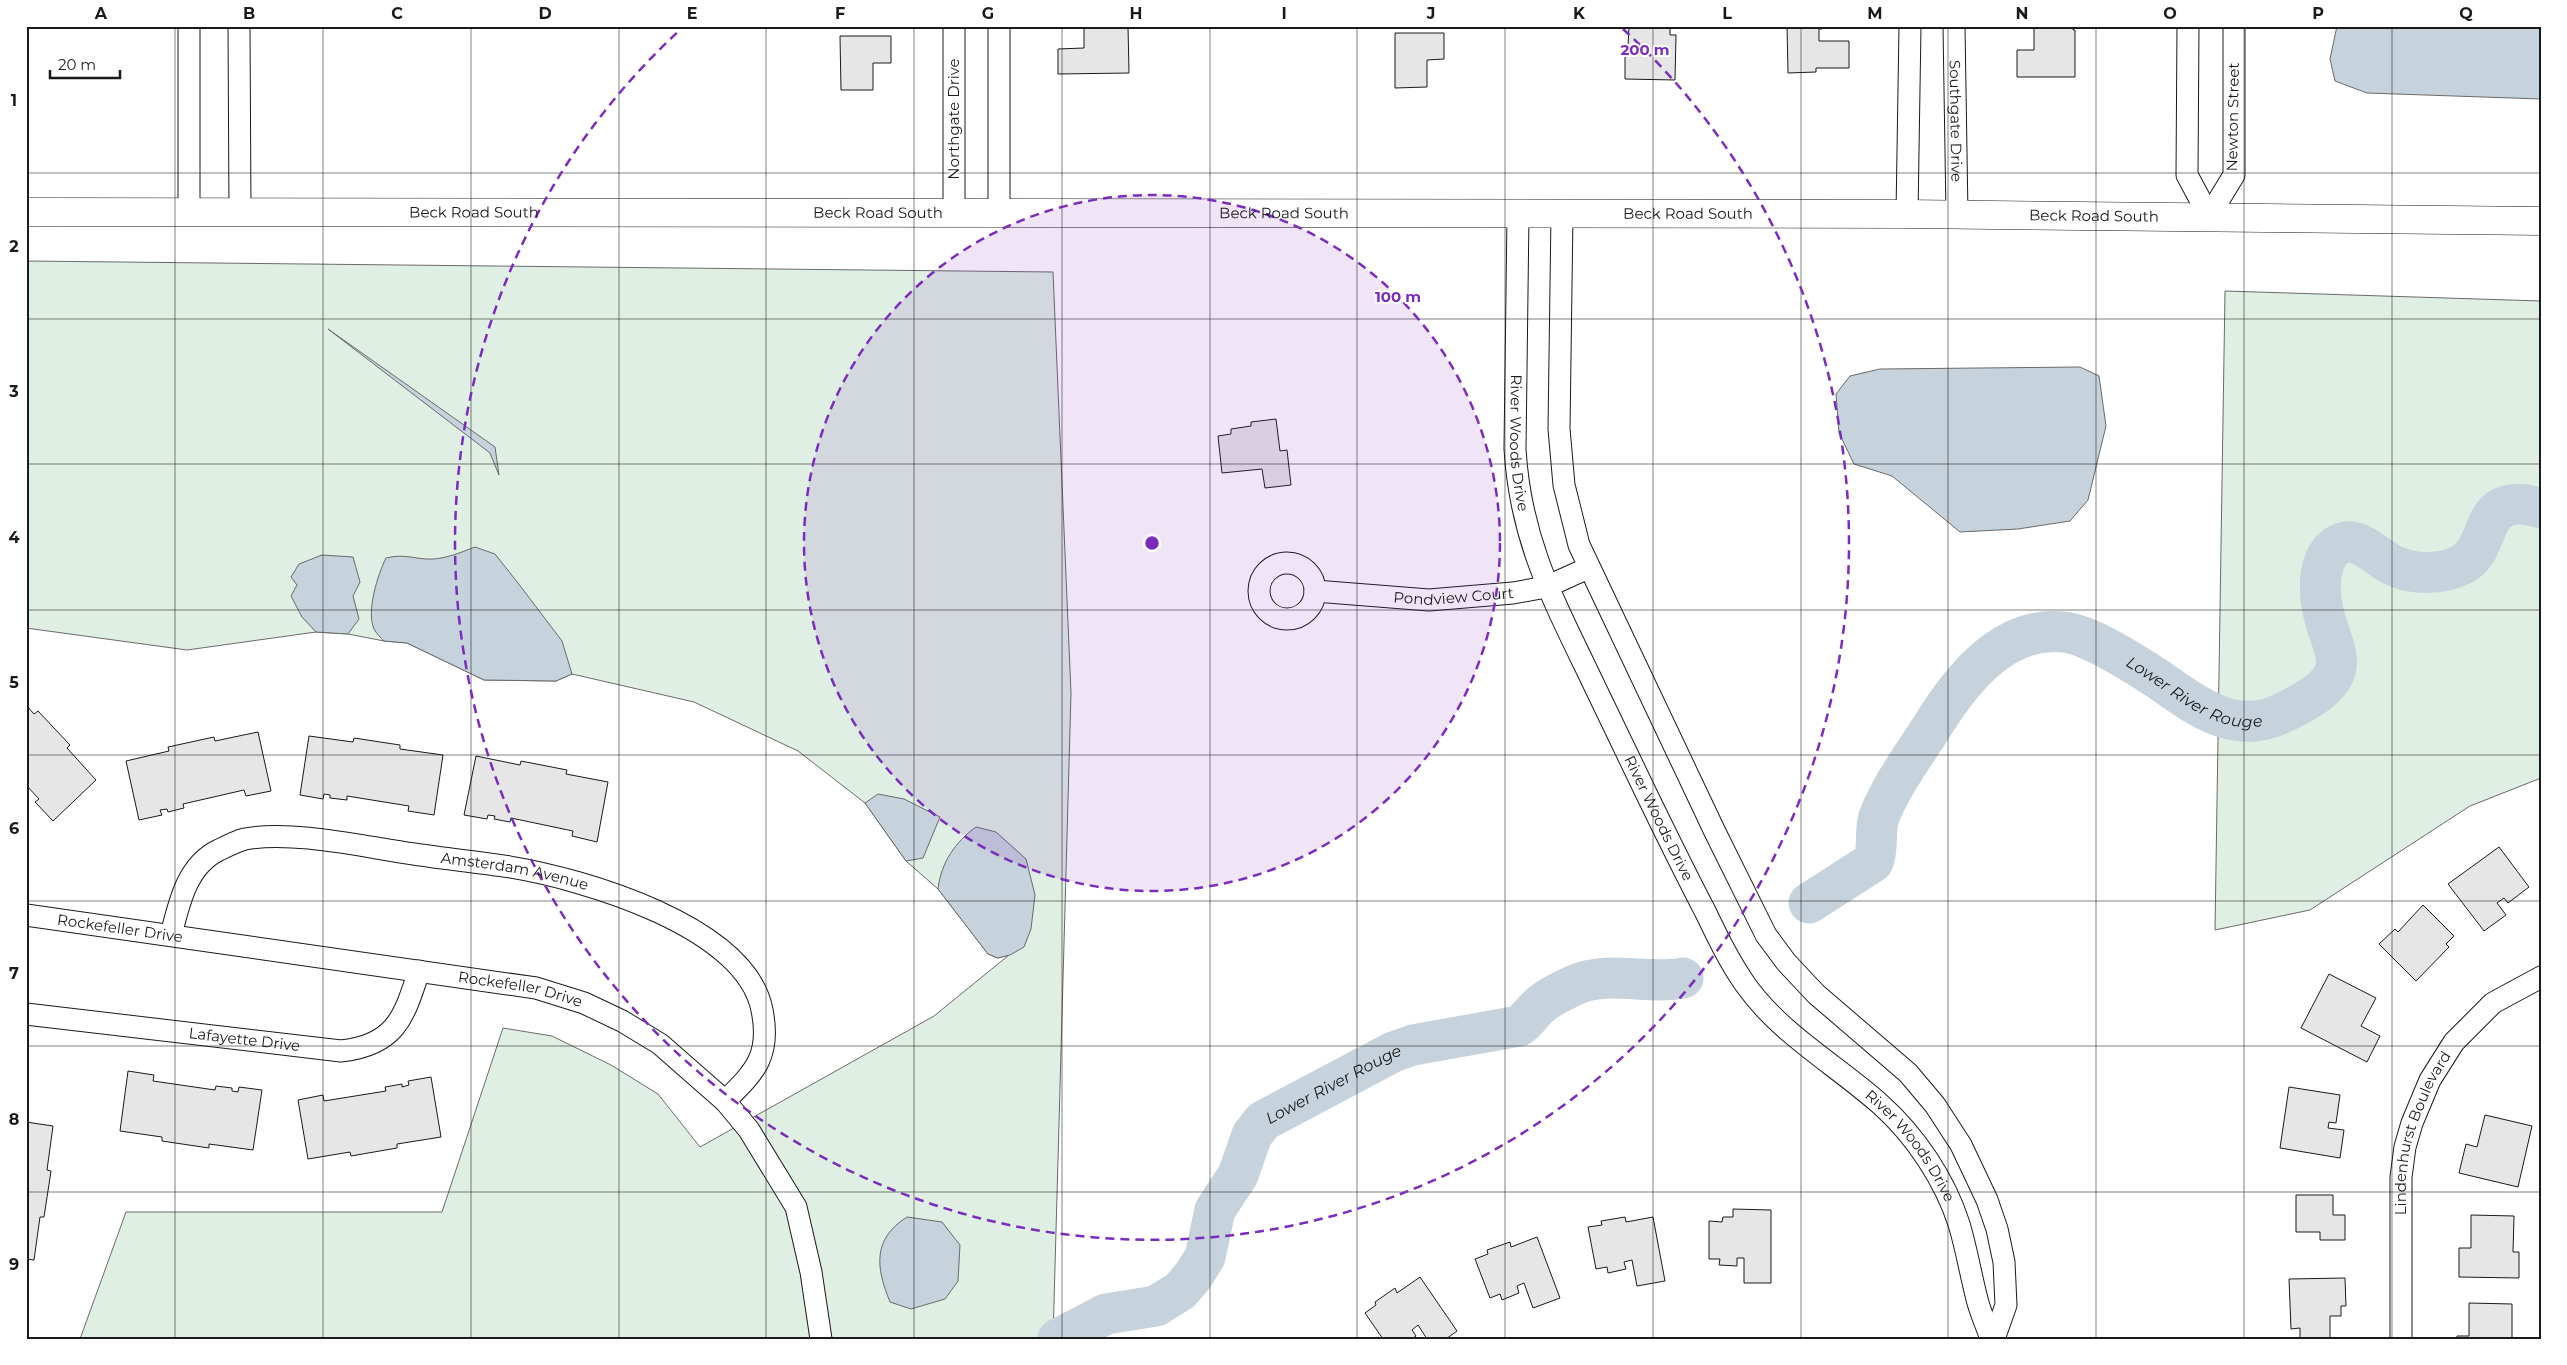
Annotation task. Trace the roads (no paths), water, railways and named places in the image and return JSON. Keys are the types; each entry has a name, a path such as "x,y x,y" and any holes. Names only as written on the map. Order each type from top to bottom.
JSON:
{"main road":[{"name":"Beck Road South","path":"26,212 1957,214 2541,221"}],"street":[{"path":"189,26 189,212"},
{"path":"239,26 240,213"},
{"name":"Northgate Drive","path":"954,26 954,212"},
{"path":"999,26 999,212"},
{"path":"1907,214 1910,26"},
{"name":"Southgate Drive","path":"1954,26 1957,214"},
{"path":"2188,26 2187,175 2209,216"},
{"name":"Newton Street","path":"2209,216 2234,175 2234,26"},
{"name":"River Woods Drive","path":"1518,214 1515,449 1517,477 1523,514 1546,586 1675,853 1729,959 1746,986 1776,1019 1806,1046 1880,1104 1921,1150 1940,1180 1958,1221 1976,1295 1992,1339"},
{"name":"River Woods Drive","path":"1562,214 1560,455 1570,515 1588,568 1766,934 1786,962 1816,994 1908,1073 1935,1105 1961,1145 1987,1200 1997,1229 2004,1262 2006,1304 1992,1339"},
{"name":"Pondview Court","path":"1315,591 1429,600 1513,593 1546,586 1588,568"},
{"name":"Amsterdam Avenue","path":"172,935 181,897 192,874 217,851 243,839 271,836 315,840 511,867 585,884 633,901 704,937 737,962 747,976 760,1000 765,1026 765,1041 757,1068 726,1101"},
{"name":"Rockefeller Drive","path":"26,915 536,988 584,1003 622,1021 660,1044 726,1101 749,1130 796,1207 811,1272 821,1339"},
{"name":"Lafayette Drive","path":"26,1014 315,1048 354,1049 378,1042 397,1026 406,1009 419,971"},
{"name":"Lindenhurst Boulevard","path":"2401,1339 2402,1177 2405,1146 2412,1123 2430,1080 2454,1042 2493,1003 2541,977"}],"waterway":[{"name":"Lower River Rouge","path":"1809,903 1873,862 1876,851 1879,817 1897,781 1957,691 1986,659 2003,647 2021,638 2041,632 2074,634 2112,651 2185,698 2214,714 2229,719 2261,720 2278,715 2310,698 2328,683 2336,669 2336,655 2321,600 2321,575 2331,550 2342,543 2350,542 2366,548 2404,570 2438,572 2461,565 2472,557 2495,513 2505,506 2519,504 2541,508"},
{"name":"Lower River Rouge","path":"1058,1339 1106,1314 1156,1306 1180,1291 1193,1276 1205,1257 1215,1210 1238,1175 1252,1135 1263,1121 1393,1052 1413,1045 1519,1026 1546,1000 1575,985 1588,981 1615,978 1656,980 1683,978"}]}
